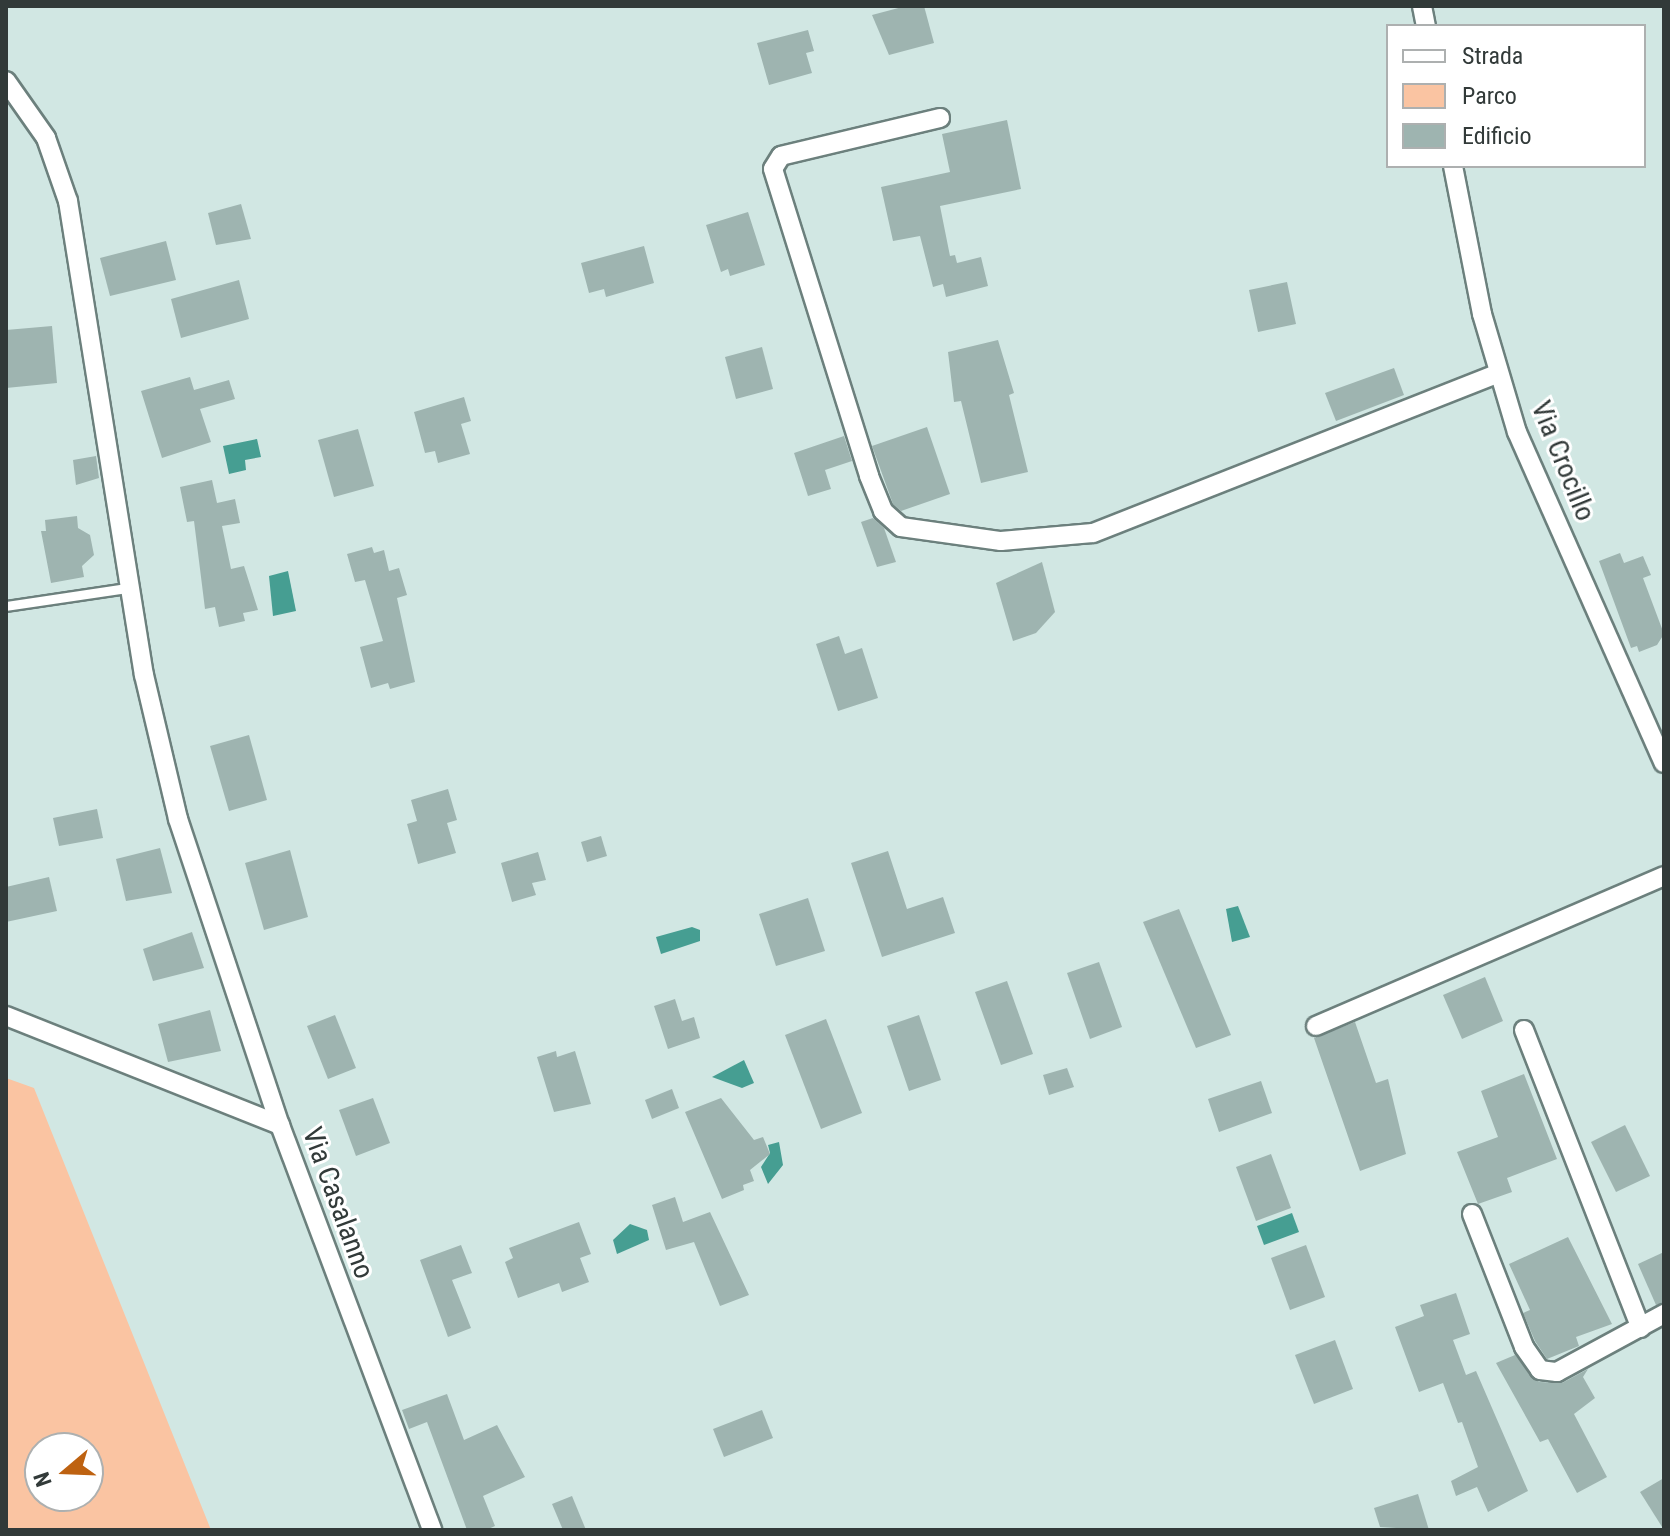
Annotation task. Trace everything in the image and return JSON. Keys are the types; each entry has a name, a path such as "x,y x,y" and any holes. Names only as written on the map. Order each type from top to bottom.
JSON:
{"street":[{"path":"6,81 13,100 46,138 68,201 126,588 178,819 280,1125"},
{"path":"940,118 781,156 773,169 774,185 869,476 883,511 901,527 1001,541 1093,533 1499,373"},
{"name":"Via Crocillo","path":"1453,168 1499,373 1517,432 1664,763"},
{"path":"1316,1026 1664,876"},
{"name":"Via Casalanno","path":"6,1016 280,1125 432,1530"},
{"path":"1524,1030 1641,1328"},
{"path":"1472,1214 1524,1347 1540,1370 1557,1372 1664,1314"}],"lane":[{"path":"6,606 126,588"}],"green space":[{"path":"6,1078 34,1088 211,1530 6,1530"}],"shaded area":[{"path":"257,439 261,457 245,460 246,470 229,474 223,446"},
{"path":"288,571 296,611 273,616 269,576"},
{"path":"1238,906 1250,937 1232,942 1226,909"},
{"path":"692,927 700,930 700,941 661,954 656,937"},
{"path":"744,1060 754,1083 742,1088 712,1077"},
{"path":"779,1142 783,1165 768,1184 761,1167 770,1153 768,1145"},
{"path":"1292,1213 1299,1232 1264,1245 1257,1226"},
{"path":"630,1224 647,1230 649,1240 617,1254 613,1240"}],"building":[{"path":"906,6 924,6 934,43 889,55 872,15"},
{"path":"808,30 814,51 806,53 812,73 769,85 757,43"},
{"path":"1007,120 1021,189 940,206 950,256 955,255 957,263 981,257 988,286 946,297 943,284 933,287 920,236 893,241 881,187 950,172 942,134"},
{"path":"241,204 251,239 216,245 208,213"},
{"path":"748,212 765,265 730,276 728,269 721,272 706,225"},
{"path":"166,241 176,280 110,296 100,258"},
{"path":"644,246 654,283 606,297 604,289 589,293 581,263"},
{"path":"239,280 249,319 181,338 171,299"},
{"path":"1287,282 1296,324 1258,332 1249,290"},
{"path":"52,326 57,383 6,388 6,330"},
{"path":"998,340 1014,393 1009,395 1028,472 981,483 961,401 954,402 948,352"},
{"path":"762,347 773,389 736,399 725,357"},
{"path":"1394,368 1404,395 1336,421 1325,393"},
{"path":"190,377 194,390 229,380 235,399 200,409 211,442 162,458 141,391"},
{"path":"464,397 471,421 461,424 470,454 438,463 435,451 425,453 414,412"},
{"path":"927,427 950,494 901,511 893,504 872,446"},
{"path":"358,429 374,486 334,497 318,440"},
{"path":"844,436 852,461 825,470 831,489 808,496 794,453"},
{"path":"96,456 99,478 76,485 73,460"},
{"path":"212,480 217,503 235,499 240,523 222,526 231,569 244,566 258,610 243,613 245,621 219,627 215,607 205,609 194,521 187,522 180,487"},
{"path":"77,516 78,528 90,535 94,555 82,566 84,577 51,583 41,531 46,531 45,520"},
{"path":"873,518 884,528 896,562 877,567 861,522"},
{"path":"372,547 374,553 384,550 389,571 399,568 407,595 397,598 415,682 390,689 388,683 371,688 360,647 383,641 365,580 355,582 347,554"},
{"path":"1620,553 1624,563 1643,556 1651,575 1643,578 1664,634 1657,645 1639,652 1637,646 1631,648 1599,561"},
{"path":"1042,562 1055,612 1036,633 1013,641 996,583"},
{"path":"839,636 845,654 862,648 878,698 838,711 816,644"},
{"path":"249,735 267,800 229,811 210,746"},
{"path":"448,789 457,820 447,823 456,853 418,864 407,824 417,821 411,800"},
{"path":"97,809 103,838 59,846 53,818"},
{"path":"601,836 607,856 587,862 581,842"},
{"path":"160,848 172,893 126,901 116,859"},
{"path":"290,850 308,917 264,930 245,863"},
{"path":"888,851 907,909 943,897 955,933 882,957 851,863"},
{"path":"538,852 546,880 532,883 536,895 512,902 501,863"},
{"path":"49,877 57,911 6,922 6,887"},
{"path":"808,898 825,951 776,966 759,914"},
{"path":"1179,909 1231,1035 1196,1048 1143,922"},
{"path":"192,932 204,968 153,981 143,949"},
{"path":"1099,962 1122,1027 1090,1039 1067,973"},
{"path":"1485,977 1503,1021 1462,1039 1443,995"},
{"path":"1007,981 1033,1054 1001,1065 975,992"},
{"path":"675,999 682,1021 694,1017 700,1038 668,1049 654,1006"},
{"path":"210,1010 221,1051 168,1062 158,1024"},
{"path":"335,1015 356,1068 328,1079 307,1026"},
{"path":"919,1015 941,1080 909,1091 887,1026"},
{"path":"826,1019 862,1113 821,1129 785,1035"},
{"path":"1355,1022 1376,1083 1388,1079 1406,1154 1360,1171 1314,1038"},
{"path":"556,1051 557,1057 575,1051 591,1104 554,1112 537,1057"},
{"path":"1067,1068 1074,1087 1049,1095 1043,1075"},
{"path":"1524,1074 1557,1159 1507,1178 1512,1192 1478,1204 1457,1152 1498,1137 1481,1091"},
{"path":"1261,1081 1272,1113 1219,1132 1208,1099"},
{"path":"672,1089 679,1108 652,1119 645,1100"},
{"path":"373,1098 390,1143 356,1156 339,1110"},
{"path":"721,1098 754,1140 763,1137 770,1154 750,1170 754,1181 743,1185 744,1190 722,1199 685,1112"},
{"path":"1625,1125 1650,1176 1616,1192 1591,1142"},
{"path":"1271,1154 1291,1208 1256,1221 1236,1167"},
{"path":"675,1197 683,1222 710,1212 749,1295 720,1306 694,1242 666,1250 652,1205"},
{"path":"579,1222 591,1254 580,1258 589,1282 562,1292 559,1283 518,1298 505,1262 513,1258 509,1248"},
{"path":"1568,1237 1612,1324 1576,1337 1579,1346 1547,1359 1523,1313 1530,1310 1509,1264"},
{"path":"461,1245 472,1273 452,1280 471,1328 448,1337 420,1260"},
{"path":"1306,1245 1325,1297 1290,1310 1271,1258"},
{"path":"1664,1252 1664,1302 1656,1305 1638,1264"},
{"path":"1456,1293 1470,1334 1453,1340 1466,1375 1476,1371 1528,1491 1488,1512 1477,1487 1456,1496 1451,1481 1478,1467 1462,1422 1458,1423 1443,1383 1419,1392 1395,1327 1424,1316 1420,1305"},
{"path":"1335,1340 1353,1389 1314,1404 1295,1355"},
{"path":"1515,1355 1539,1382 1562,1383 1588,1369 1583,1377 1595,1398 1574,1414 1607,1477 1577,1493 1548,1439 1540,1442 1496,1363"},
{"path":"447,1394 464,1440 497,1425 525,1477 483,1496 495,1526 486,1530 467,1530 427,1422 409,1429 402,1410"},
{"path":"762,1410 773,1438 724,1457 713,1429"},
{"path":"1664,1478 1664,1530 1640,1492"},
{"path":"1418,1494 1429,1530 1380,1527 1374,1508"},
{"path":"572,1496 586,1530 563,1530 552,1504"}]}
